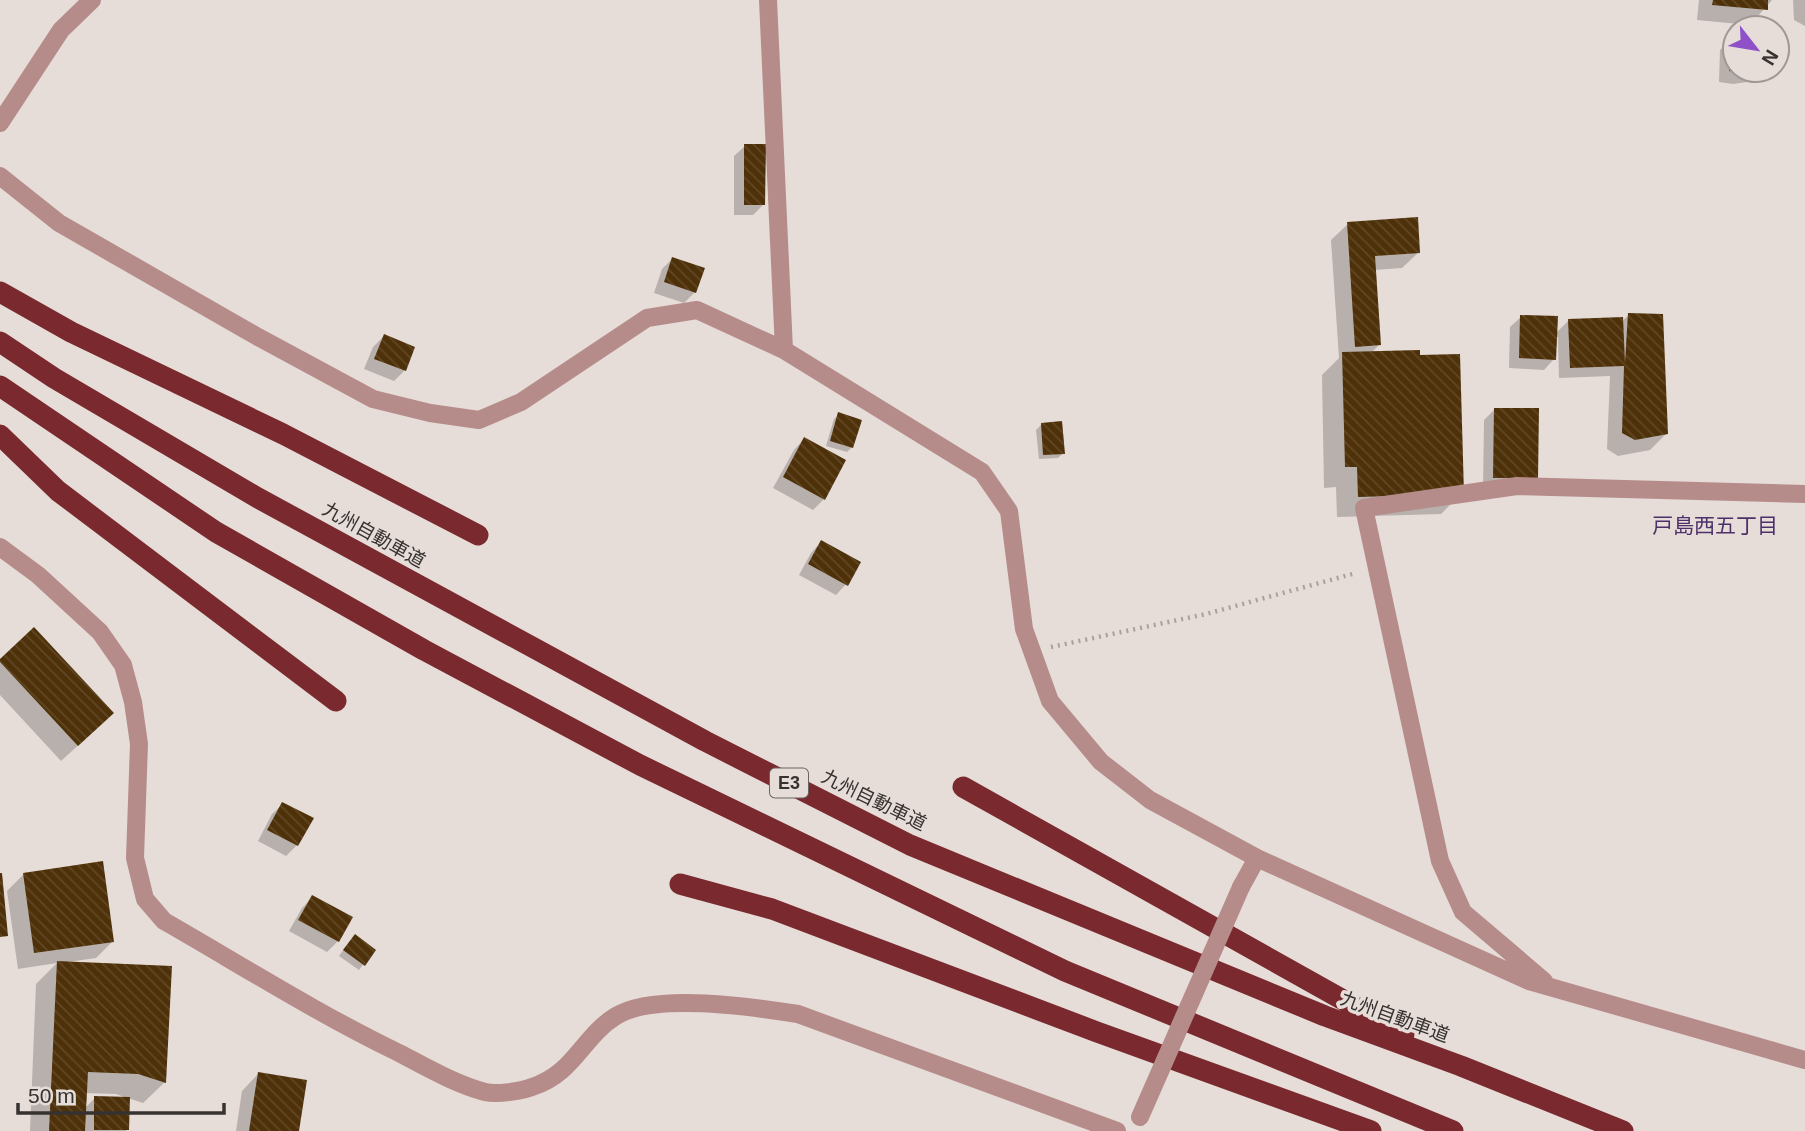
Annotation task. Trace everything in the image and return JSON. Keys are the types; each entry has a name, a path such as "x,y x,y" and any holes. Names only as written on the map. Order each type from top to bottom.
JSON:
{"highway":[{"path":"0,292 71,332 283,434 478,535"},
{"name":"九州自動車道","path":"0,342 54,378 258,498 705,741 898,839 1325,1016 1461,1066 1623,1131"},
{"name":"E3","path":"0,386 216,532 424,650 639,765 1065,971 1453,1131"},
{"path":"0,435 58,491 336,701"},
{"path":"964,787 1461,1066"},
{"path":"680,884 772,909 1371,1131"}],"street":[{"path":"0,123 61,30 92,0"},
{"path":"768,0 784,350"},
{"path":"0,176 59,223 258,338 373,399 430,413 478,420 521,402 647,318 696,310 784,350 982,472 1009,511 1024,629 1050,701 1101,762 1150,800 1257,858 1529,981 1805,1060"},
{"path":"1553,988 1463,912 1440,861 1364,508 1517,486 1805,494"},
{"path":"0,547 38,575 100,632 123,665 133,702 139,744 135,858 145,899 164,921 366,1038 443,1076 488,1093 531,1088 554,1078 616,1016 645,1006 696,1003 748,1006 798,1014 825,1023 1117,1131"},
{"path":"1137,1124 1241,887 1257,858"}],"path":[{"path":"1032,651 1206,614 1377,568"}],"building":[{"path":"1713,0 1768,0 1768,10 1712,5"},
{"path":"744,144 766,144 765,205 744,205"},
{"path":"1418,217 1420,253 1375,256 1381,345 1355,347 1347,222"},
{"path":"672,257 705,268 696,293 664,282"},
{"path":"1628,313 1663,314 1668,434 1635,440 1622,433 1624,366 1570,368 1568,319 1623,317 1625,363"},
{"path":"1520,315 1558,316 1556,360 1519,358"},
{"path":"384,334 415,347 406,371 374,359"},
{"path":"1420,350 1420,355 1460,354 1464,494 1358,497 1357,467 1345,467 1342,352"},
{"path":"1494,408 1539,408 1538,478 1493,478"},
{"path":"838,412 862,420 853,448 830,441"},
{"path":"1062,421 1065,454 1043,455 1041,423"},
{"path":"804,437 846,460 825,500 783,477"},
{"path":"821,540 861,562 848,586 808,564"},
{"path":"34,627 114,713 78,746 0,662"},
{"path":"282,802 314,818 298,846 267,830"},
{"path":"103,861 114,942 34,953 23,873"},
{"path":"0,873 8,936 0,937"},
{"path":"312,895 353,917 339,942 298,920"},
{"path":"355,934 376,950 365,966 343,950"},
{"path":"57,961 172,966 166,1083 138,1074 88,1072 85,1131 49,1131"},
{"path":"258,1072 307,1080 299,1131 249,1131"},
{"path":"94,1096 130,1097 129,1130 94,1130"}],"district":[{"name":"戸島西五丁目","path":"1715,525"}]}
